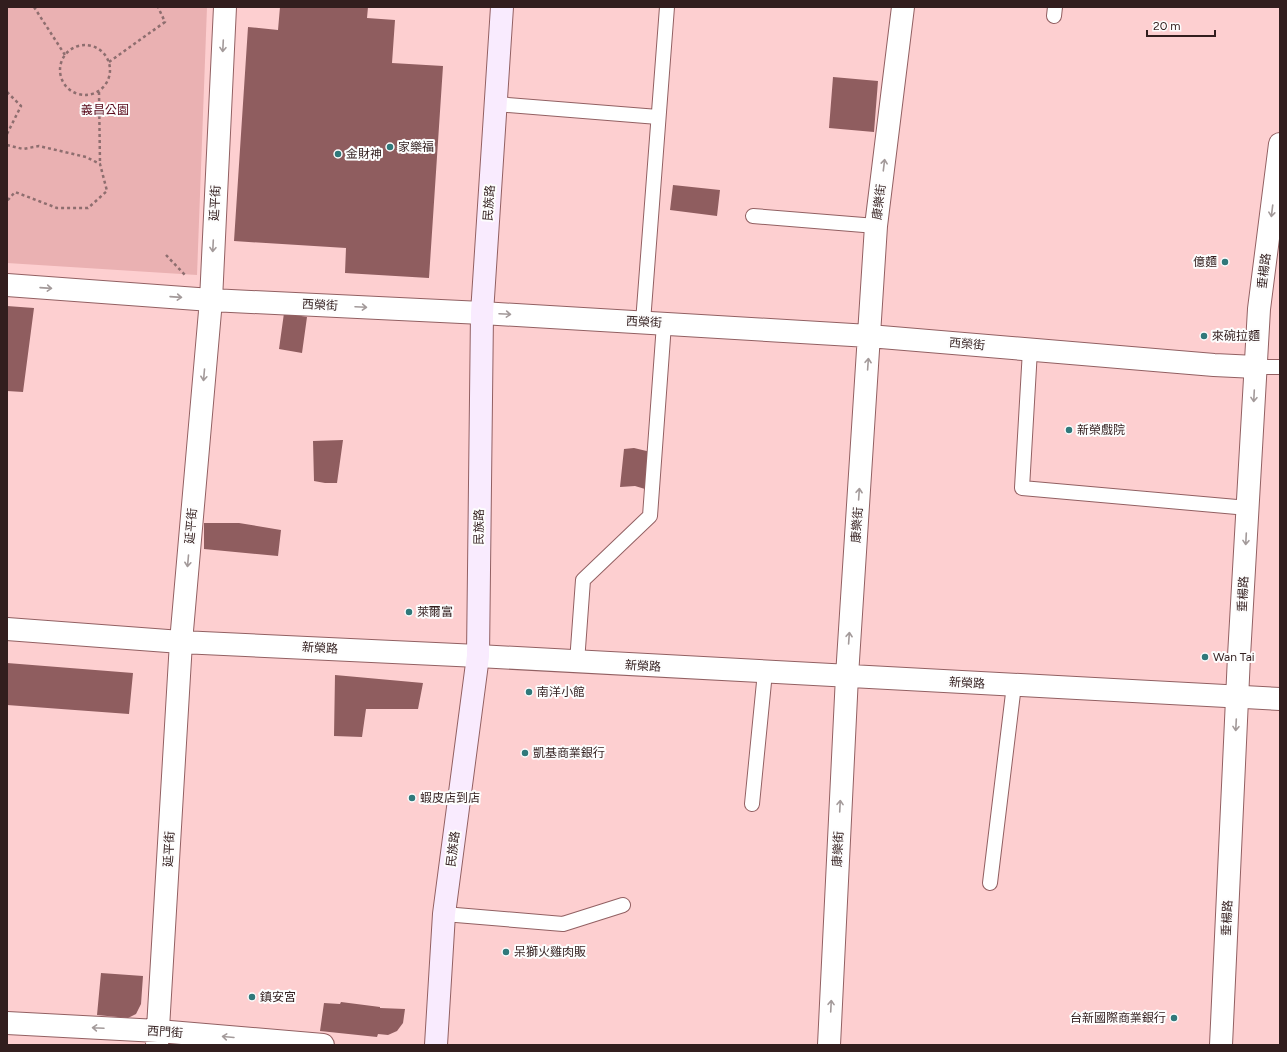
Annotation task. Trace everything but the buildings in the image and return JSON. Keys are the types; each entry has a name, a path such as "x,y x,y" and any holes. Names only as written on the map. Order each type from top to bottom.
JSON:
{"main road":[{"name":"民族路","path":"436,1045 444,914 478,656 482,313 502,7"}],"street":[{"name":"延平街","path":"157,1038 181,642 211,300 225,7"},
{"name":"康樂街","path":"829,1045 847,676 876,226 902,7"},
{"name":"垂楊路","path":"1221,1045 1237,698 1259,309 1280,144"},
{"name":"西榮街","path":"7,285 211,300 482,313 869,336 1214,365 1256,367"},
{"name":"新榮路","path":"7,629 181,642 478,656 1237,698 1280,699"},
{"name":"西門街","path":"7,1023 157,1038 323,1045"}],"lane":[{"path":"643,322 667,7"},
{"path":"496,104 658,117"},
{"path":"753,216 876,226"},
{"path":"577,662 583,580 650,516 664,324"},
{"path":"1030,350 1022,488 1248,508"},
{"name":"西榮街","path":"1256,367 1280,367"},
{"path":"752,804 765,672"},
{"path":"990,883 1014,685"},
{"path":"444,914 562,924 622,905"}],"path":[{"path":"34,7 64,55"},
{"path":"109,62 165,22 158,7"},
{"path":"77,46 93,46 100,49 106,55 111,70 105,87 90,96 82,96 73,93 66,88 60,72 64,55 77,46"},
{"path":"7,92 21,106 7,134"},
{"path":"7,201 15,192 57,208 88,208 107,191 100,164 98,92"},
{"path":"7,145 23,149 39,146 86,157 100,164"}],"green space":[{"name":"義昌公園","path":"7,7 207,7 197,275 7,263"}],"place":[{"name":"家樂福","path":"390,147"},
{"name":"金財神","path":"338,154"},
{"name":"億麵","path":"1225,262"},
{"name":"來碗拉麵","path":"1204,336"},
{"name":"新榮戲院","path":"1069,430"},
{"name":"萊爾富","path":"409,612"},
{"name":"Wan Tai","path":"1205,657"},
{"name":"南洋小館","path":"529,692"},
{"name":"凱基商業銀行","path":"525,753"},
{"name":"蝦皮店到店","path":"412,798"},
{"name":"呆獅火雞肉販","path":"506,952"},
{"name":"鎮安宮","path":"252,997"},
{"name":"台新國際商業銀行","path":"1174,1018"}]}
